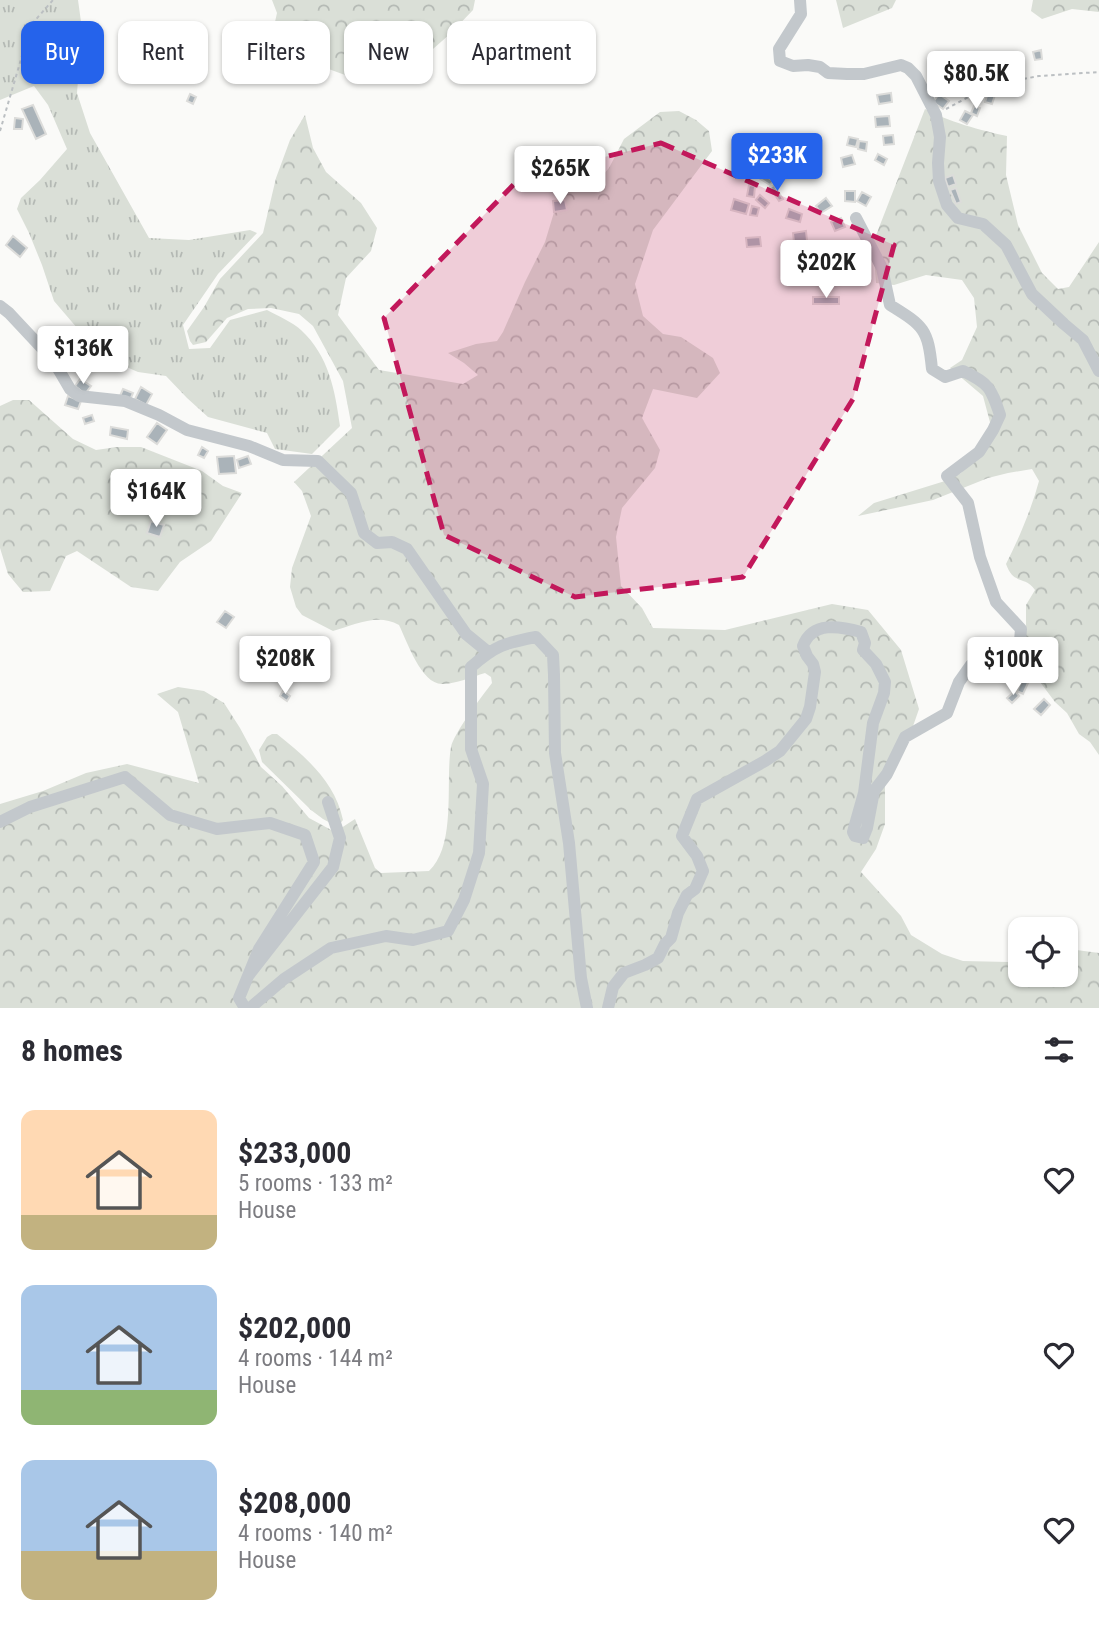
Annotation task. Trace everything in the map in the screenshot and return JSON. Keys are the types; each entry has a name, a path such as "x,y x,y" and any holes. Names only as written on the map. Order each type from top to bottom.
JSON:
{"street":[{"path":"800,0 801,14 779,49 780,61 793,66 820,67 828,73 846,74 864,74 901,65 908,68 916,76 936,115 940,137 939,181 947,205 958,218 983,224 1006,245 1032,294 1083,340 1099,371"},
{"path":"608,1008 613,987 624,972 658,958 671,938 678,913 687,895 695,889 703,871 697,856 682,836 697,799 780,751 806,719 814,672 813,664 803,646 805,640 817,629 843,627 861,632 865,643 863,650 876,664 885,682 884,693 873,723 864,793 853,832 855,836 863,838 874,790 887,774 905,737 947,713 959,682 971,665 1020,641 1021,629 996,602 980,557 968,503 947,476 979,452 993,430 1000,415 994,398 983,380 963,371 945,377 932,369 929,344 918,322 890,306 882,268 856,218"},
{"path":"0,306 53,360 70,389 79,396 125,401 187,430 249,446 283,460 317,461 351,493 364,533 377,543 392,542 407,549 466,634 488,652"},
{"path":"0,822 30,807 125,777 170,815 217,829 270,823 306,835 314,862 259,949 239,998 247,1008 331,948 386,936 413,940 448,931 464,900 480,853 483,784 471,749 471,667 488,652 507,642 536,637 553,655 555,753 569,843 587,1008"},
{"path":"248,976 333,867 340,838 328,802"}],"path":[{"path":"0,131 31,25 53,0"},
{"path":"936,115 991,85 1039,76 1099,72"}],"highlighted area":[{"path":"661,143 894,245 853,399 743,577 575,597 444,535 384,318 520,178"}],"green space":[{"path":"0,0 78,0 81,21 21,21 21,84 78,84 77,93 90,133 149,238 189,240 250,230 257,233 218,274 183,325 189,349 210,348 230,320 267,310 301,330 311,340 329,374 340,426 312,454 275,449 267,433 208,417 166,376 138,372 101,356 54,301 42,265 17,209 21,198 67,149 48,105 34,86 0,100"},
{"path":"272,0 475,0 473,10 462,21 447,21 447,37 433,49 433,21 344,21 344,75 330,70 330,21 275,21 277,13"},
{"path":"836,0 896,0 892,8 843,28"},
{"path":"1033,0 1099,0 1099,12 1072,9 1042,19 1031,11"},
{"path":"925,109 954,121 1007,136 1006,175 1018,225 1042,273 1058,289 1069,287 1099,242 1099,755 1090,742 1079,734 1067,713 1037,678 1036,656 1026,638 1026,605 1035,590 1016,578 1006,564 1025,523 1039,481 1032,469 988,478 933,500 858,516 874,503 945,481 961,473 991,426 983,396 950,368 962,360 977,327 974,298 962,280 926,275 894,285 876,283 873,243"},
{"path":"679,111 696,120 709,131 712,151 653,230 635,284 643,316 663,334 681,337 713,358 720,373 697,398 653,389 642,418 660,450 655,468 622,508 616,537 621,586 642,608 653,628 725,630 832,604 868,610 901,650 919,709 904,752 885,782 885,824 876,849 861,872 901,916 911,935 942,954 963,961 1008,962 1008,987 1078,987 1078,950 1099,953 1099,1008 0,1008 0,804 43,791 86,773 127,764 199,783 178,712 157,694 178,687 204,691 224,703 261,767 282,786 309,818 335,832 355,819 375,868 381,873 429,871 438,860 447,829 451,747 463,724 492,683 491,677 485,673 453,683 434,682 421,670 399,625 374,620 333,631 302,615 296,607 290,587 292,568 311,516 302,491 294,482 352,428 343,381 313,326 299,314 271,308 248,309 227,318 206,342 193,345 187,331 220,279 263,233 276,178 290,140 305,115 313,148 326,172 361,203 377,228 371,251 346,278 338,315 379,370 463,384 478,375 448,353 497,341 545,242 562,186 586,189 597,182 609,168 624,139 660,112"},
{"path":"13,400 29,400 73,439 96,450 141,447 202,471 223,486 242,493 211,541 180,562 158,591 131,587 77,551 66,556 50,591 23,592 8,574 0,548 0,406"},
{"path":"272,734 277,734 318,771 339,806 343,820 340,824 334,825 311,810 262,762 259,750"}],"building":[{"path":"1041,50 1042,59 1035,60 1033,52"},
{"path":"1012,55 1018,69 1011,72 1005,58"},
{"path":"943,71 952,77 948,83 939,78"},
{"path":"990,87 997,89 992,104 985,102"},
{"path":"963,88 969,91 966,97 960,93"},
{"path":"891,93 892,102 879,104 877,95"},
{"path":"190,94 196,97 193,104 187,101"},
{"path":"939,94 949,101 943,109 933,102"},
{"path":"33,105 46,134 36,139 22,109"},
{"path":"974,106 980,108 977,116 971,113"},
{"path":"965,111 973,115 967,124 960,120"},
{"path":"889,116 890,126 876,127 875,117"},
{"path":"15,118 23,119 22,129 14,129"},
{"path":"893,135 894,144 884,145 883,136"},
{"path":"849,137 858,139 856,147 847,145"},
{"path":"859,141 867,142 866,151 858,149"},
{"path":"878,154 887,159 884,165 875,160"},
{"path":"852,155 855,164 843,167 841,158"},
{"path":"762,174 773,181 770,185 759,178"},
{"path":"953,175 956,184 948,187 945,178"},
{"path":"749,185 755,186 754,197 747,196"},
{"path":"774,185 783,199 779,201 770,187"},
{"path":"956,188 961,202 956,204 950,190"},
{"path":"845,191 855,191 855,202 845,201"},
{"path":"862,192 871,197 866,206 857,201"},
{"path":"760,195 769,203 765,208 756,200"},
{"path":"826,198 832,206 821,213 816,206"},
{"path":"734,199 749,204 746,214 731,210"},
{"path":"565,200 567,210 554,212 553,201"},
{"path":"752,206 759,208 757,216 750,215"},
{"path":"789,209 802,214 800,222 786,218"},
{"path":"841,218 845,227 835,231 831,222"},
{"path":"806,231 807,241 794,242 793,233"},
{"path":"13,236 27,248 20,257 6,245"},
{"path":"760,237 761,246 747,247 746,238"},
{"path":"822,262 829,263 827,275 820,274"},
{"path":"813,297 839,297 839,304 813,304"},
{"path":"52,329 59,338 52,344 45,335"},
{"path":"64,340 76,356 65,364 53,348"},
{"path":"80,379 91,386 85,394 75,386"},
{"path":"141,387 152,394 146,405 135,399"},
{"path":"123,389 133,393 130,400 120,396"},
{"path":"68,396 81,401 78,409 65,405"},
{"path":"92,415 94,421 85,424 83,418"},
{"path":"157,423 167,430 157,444 147,437"},
{"path":"111,427 128,430 127,439 110,435"},
{"path":"202,447 208,451 204,458 198,455"},
{"path":"234,456 236,473 219,474 217,457"},
{"path":"248,456 251,464 239,468 237,460"},
{"path":"151,521 164,525 160,537 147,533"},
{"path":"225,611 234,617 226,628 217,622"},
{"path":"1022,680 1028,683 1023,694 1017,691"},
{"path":"283,691 290,696 287,701 280,696"},
{"path":"1015,691 1019,696 1012,703 1007,698"},
{"path":"1044,699 1050,705 1041,715 1034,709"}]}
